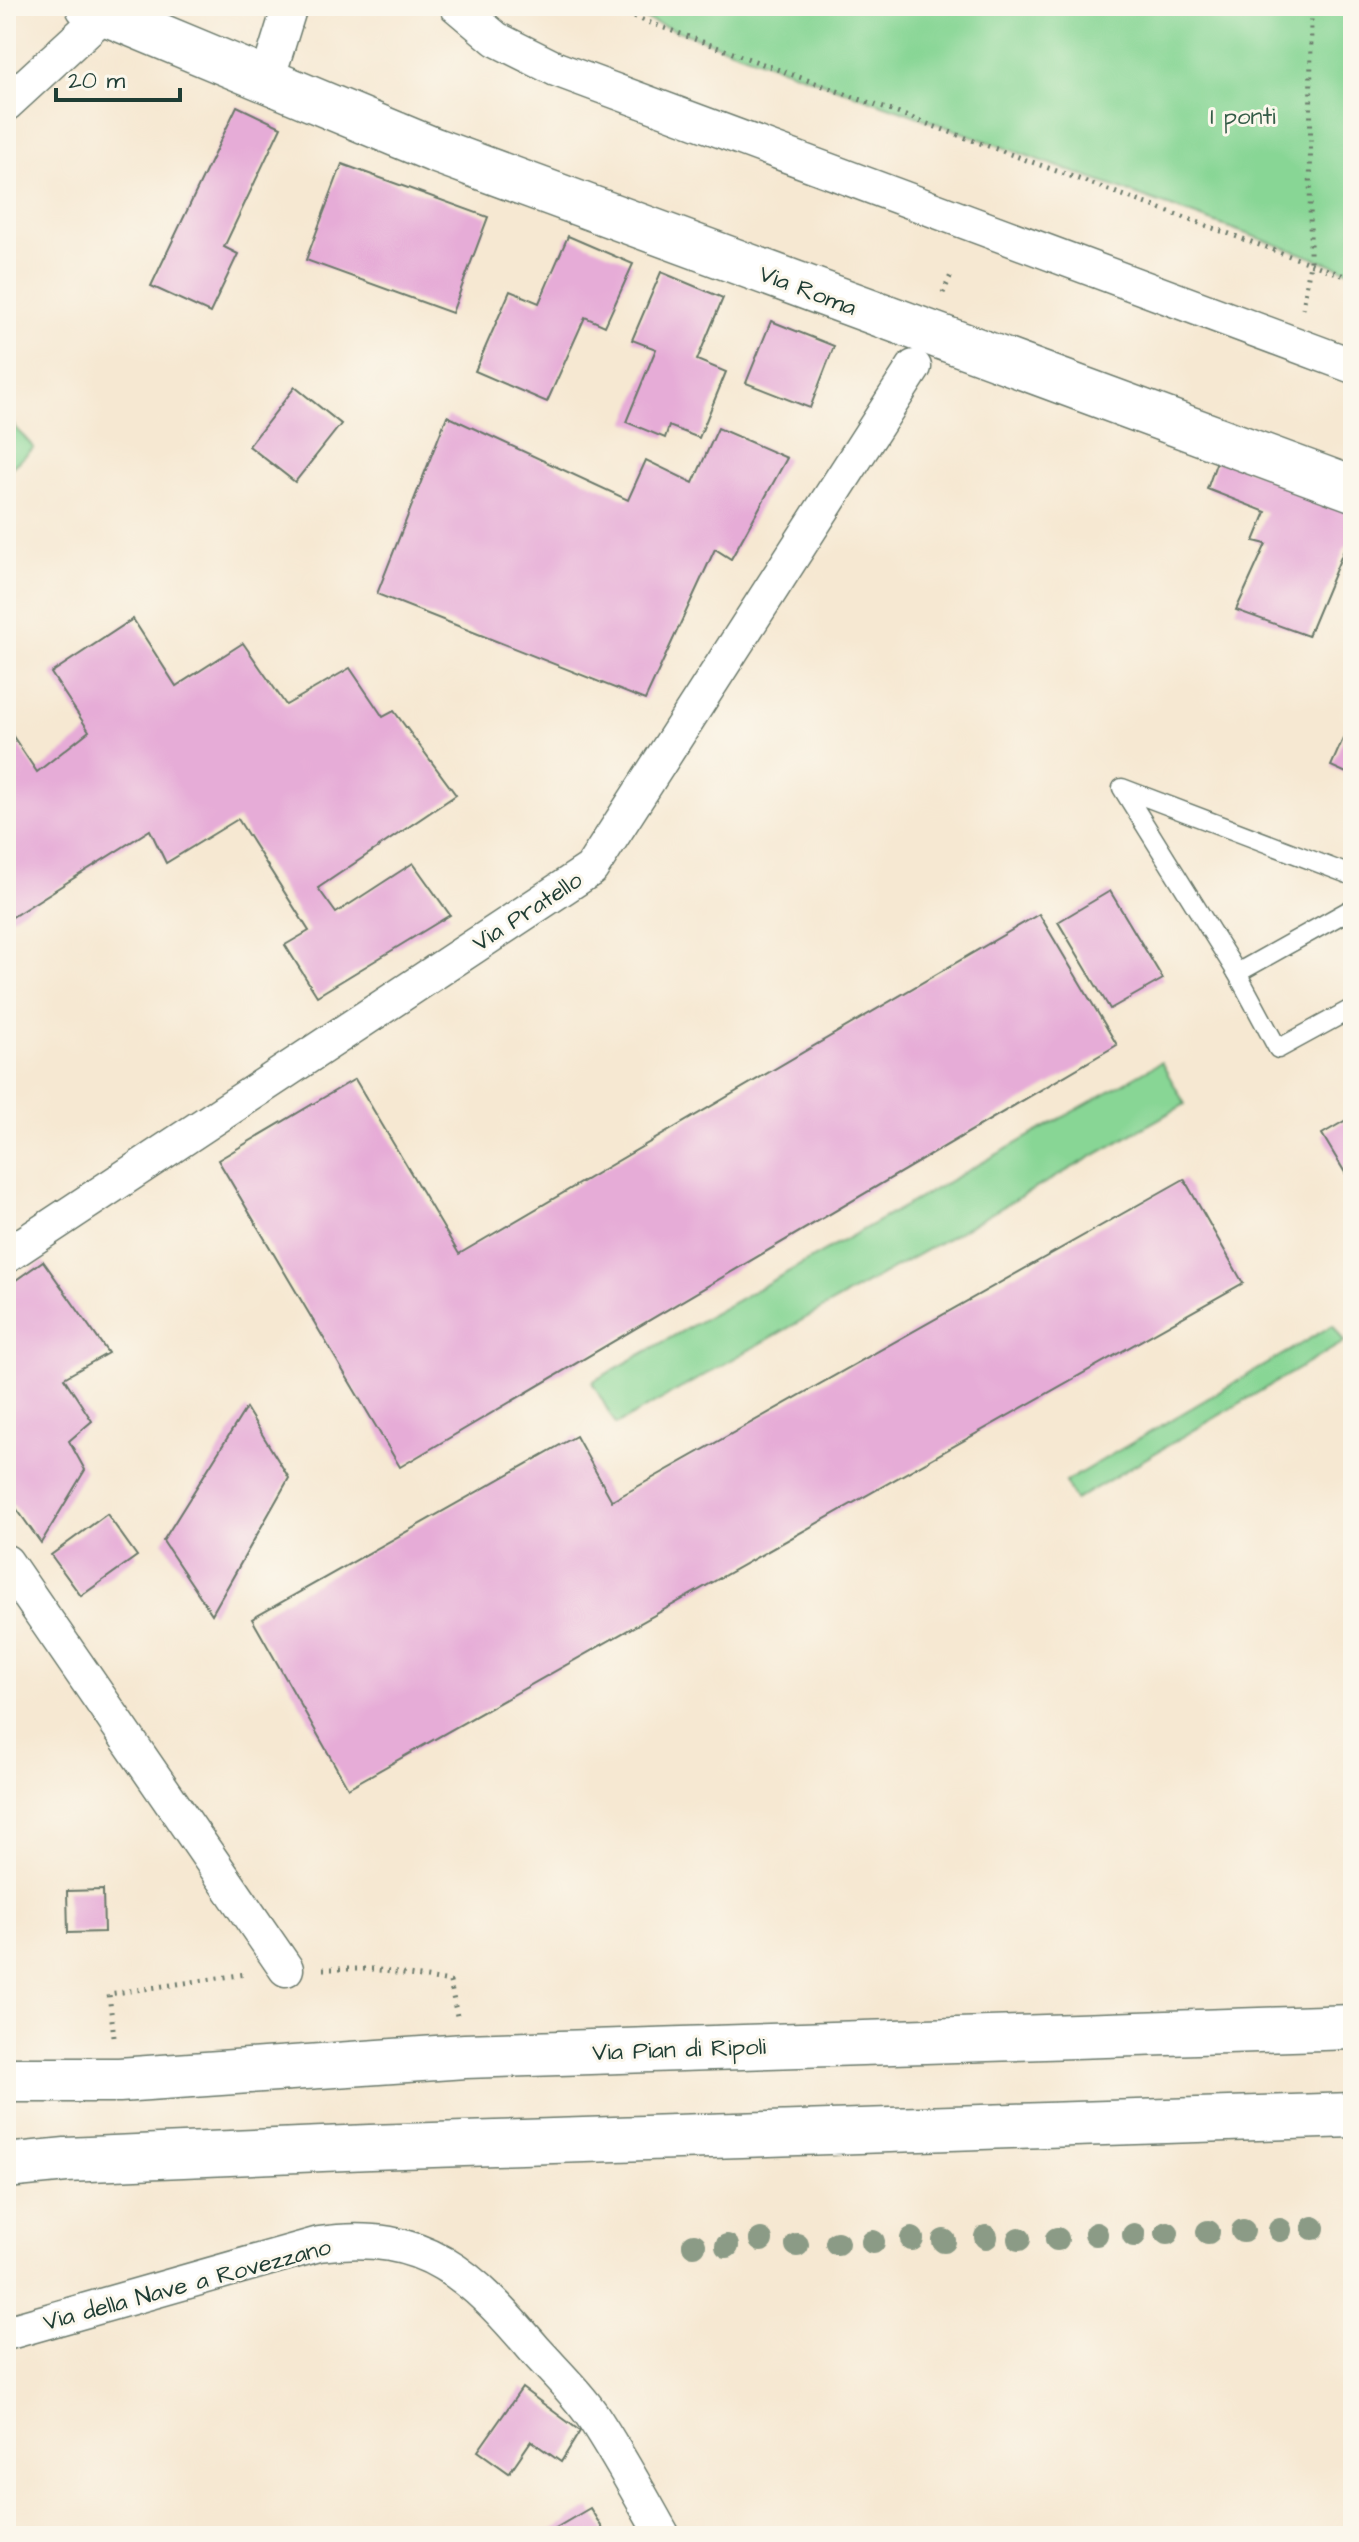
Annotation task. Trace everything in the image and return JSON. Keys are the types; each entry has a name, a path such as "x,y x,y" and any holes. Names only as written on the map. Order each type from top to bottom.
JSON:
{"main road":[{"name":"Via Roma","path":"96,10 266,83 880,317 1353,489"},
{"name":"Via Pian di Ripoli","path":"6,2080 119,2080 465,2056 1353,2027"},
{"path":"6,2166 66,2160 370,2147 1353,2115"}],"street":[{"path":"457,6 505,45 556,69 1353,366"},
{"path":"266,83 285,8"},
{"path":"6,104 96,10"},
{"name":"Via Pratello","path":"6,1256 591,869 914,367"},
{"path":"6,1562 286,1969"},
{"name":"Via della Nave a Rovezzano","path":"6,2333 319,2244 346,2241 390,2244 434,2258 487,2294 590,2413 663,2536"}],"lane":[{"path":"1353,876 1122,788 1237,973 1278,1049 1353,1008"},
{"path":"1237,973 1353,908"}],"path":[{"path":"604,6 1353,279"},
{"path":"1298,345 1310,263 1311,6"}],"green space":[{"name":"I ponti","path":"608,6 1353,6 1353,272"},
{"path":"6,417 34,448 6,472"},
{"path":"1161,1062 1185,1104 616,1425 592,1382"},
{"path":"1333,1325 1344,1342 1075,1500 1065,1482"}],"building":[{"path":"237,106 281,127 224,247 238,254 210,313 151,286"},
{"path":"342,164 488,217 452,313 306,260"},
{"path":"568,236 633,264 605,326 585,317 547,402 475,371 510,291 539,303"},
{"path":"661,272 723,298 697,360 726,372 699,438 669,426 665,438 626,422 656,349 632,340"},
{"path":"771,321 834,346 810,408 746,383"},
{"path":"295,387 341,424 295,482 249,446"},
{"path":"447,416 628,500 646,460 693,483 718,428 787,458 731,559 715,549 645,700 377,594"},
{"path":"1218,458 1353,510 1353,548 1346,545 1308,636 1236,610 1266,544 1254,541 1266,512 1207,489"},
{"path":"133,619 176,686 243,643 286,705 350,668 383,717 394,711 456,795 318,888 336,913 413,863 450,915 317,996 285,945 309,931 238,819 166,863 150,830 6,921 6,726 37,772 89,731 51,673"},
{"path":"1350,723 1353,724 1353,776 1331,766"},
{"path":"1110,891 1163,979 1110,1009 1058,922"},
{"path":"1039,914 1117,1045 400,1467 218,1160 355,1079 459,1254"},
{"path":"1353,1116 1353,1186 1322,1134"},
{"path":"1184,1179 1243,1283 348,1788 252,1619 576,1436 612,1501"},
{"path":"43,1261 108,1353 64,1378 92,1421 69,1441 85,1470 41,1543 6,1494 6,1287"},
{"path":"246,1408 289,1478 212,1614 163,1541"},
{"path":"107,1514 137,1556 81,1596 51,1555"},
{"path":"103,1890 104,1932 68,1933 67,1891"},
{"path":"522,2388 580,2431 561,2462 531,2441 509,2473 478,2451"},
{"path":"590,2508 607,2536 542,2536"}]}
